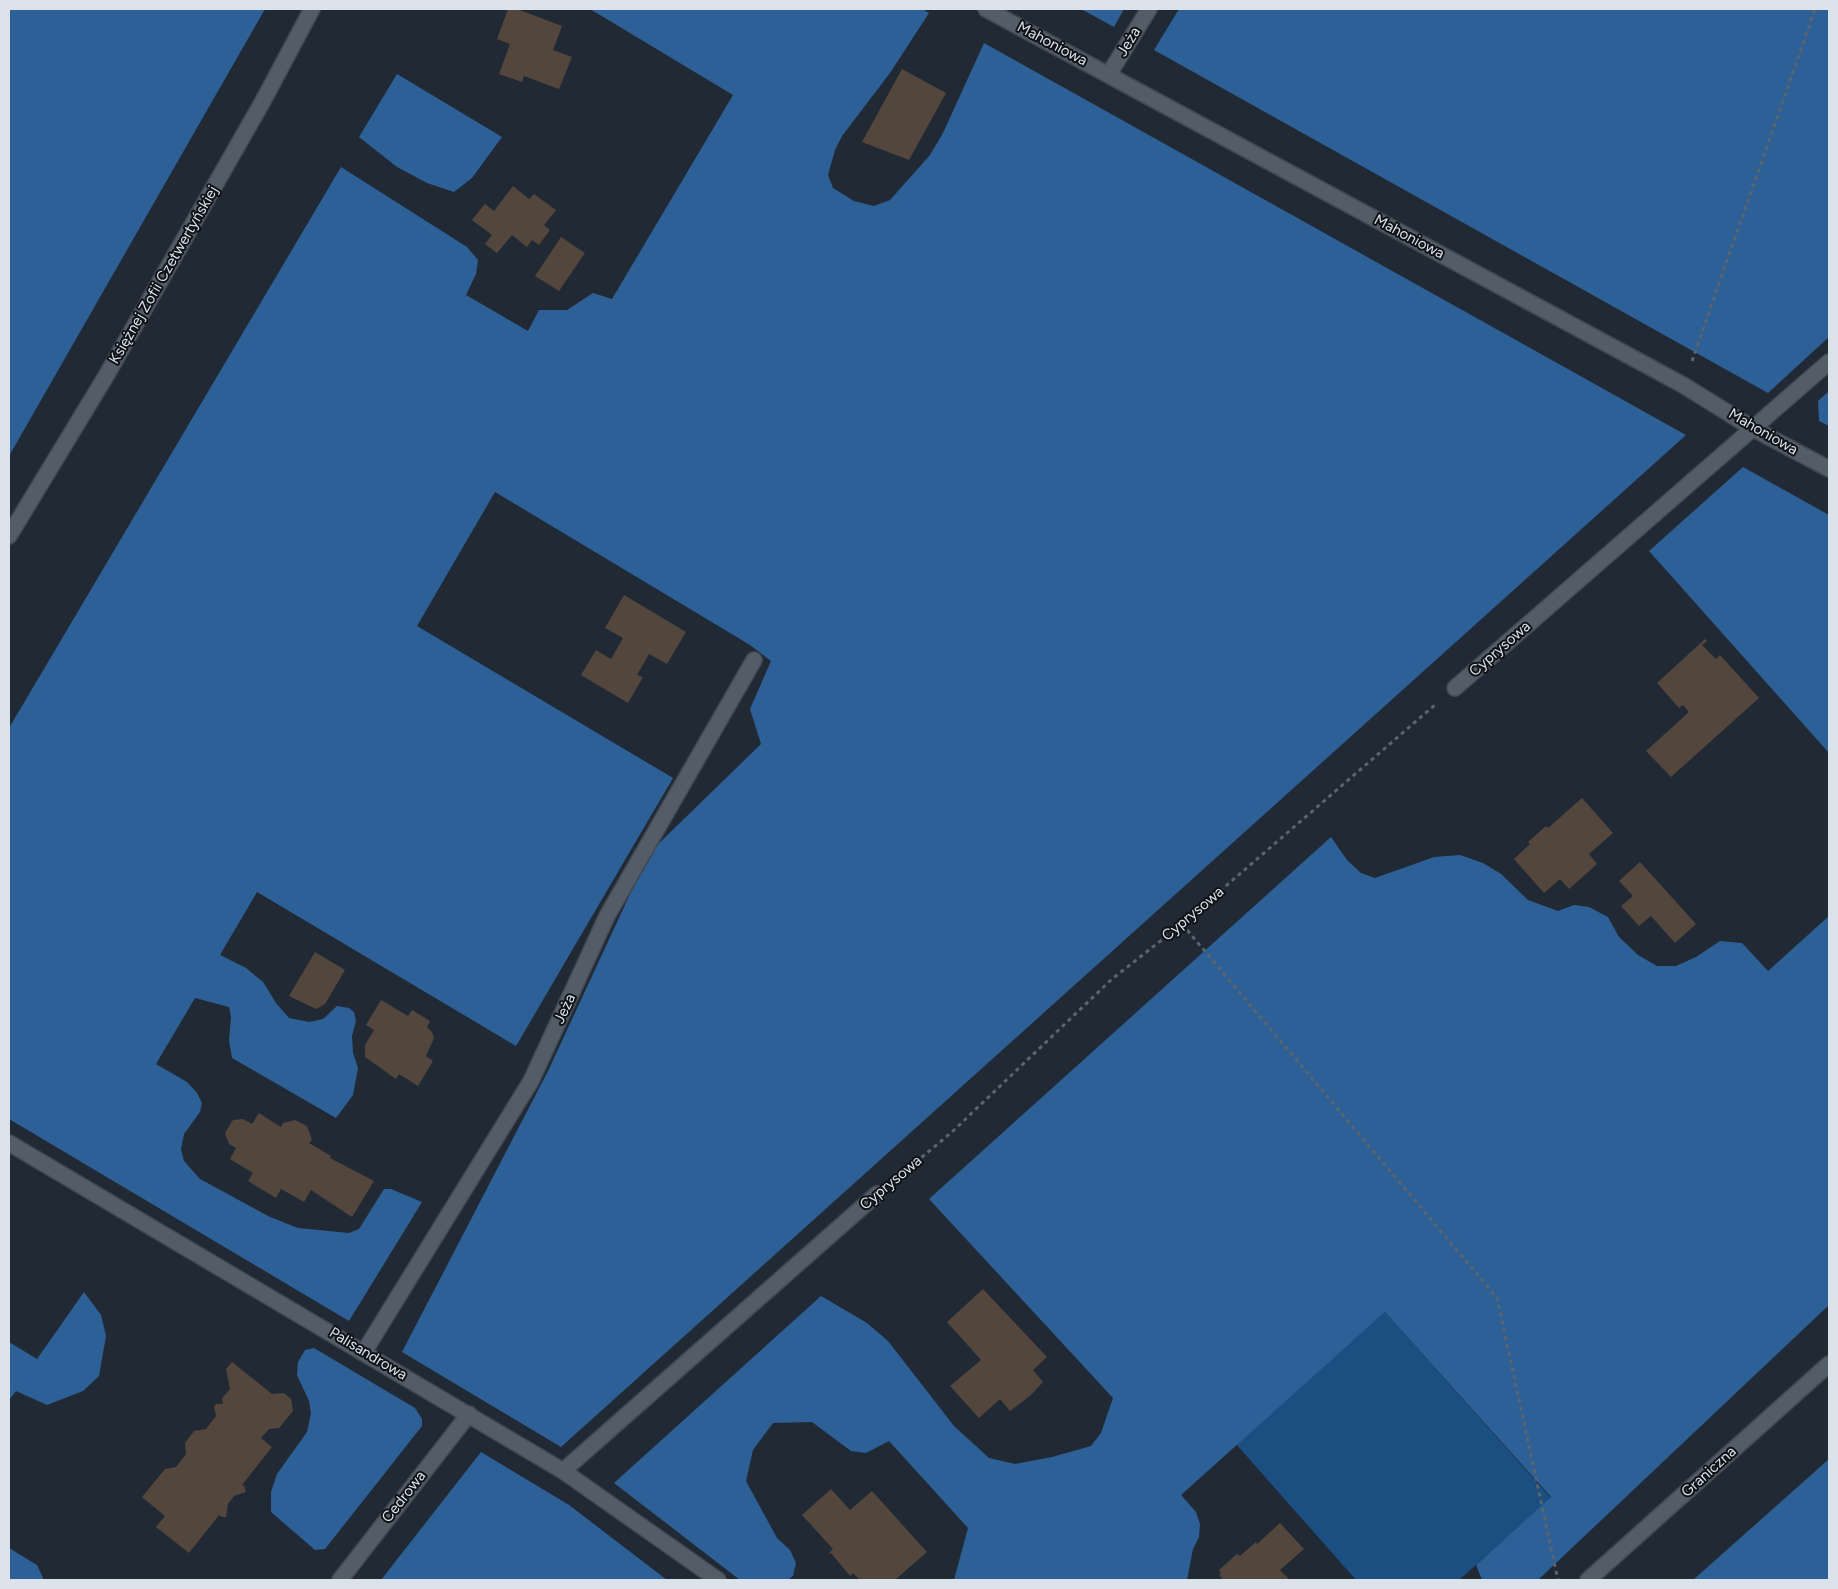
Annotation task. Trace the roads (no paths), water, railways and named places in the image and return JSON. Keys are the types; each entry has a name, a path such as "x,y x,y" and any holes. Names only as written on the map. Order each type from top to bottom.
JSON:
{"street":[{"name":"Księżnej Zofii Czetwertyńskiej","path":"9,536 106,376 263,101 312,9"},
{"name":"Mahoniowa","path":"986,9 1683,385 1754,428 1829,469"},
{"name":"Jeża","path":"1109,74 1149,9"},
{"name":"Cyprysowa","path":"1455,688 1829,362"},
{"name":"Jeża","path":"364,1352 531,1081 607,916 754,660"},
{"name":"Palisandrowa","path":"9,1143 563,1471 718,1580"},
{"name":"Cyprysowa","path":"563,1471 877,1194"},
{"name":"Graniczna","path":"1588,1580 1829,1364"},
{"name":"Cedrowa","path":"340,1580 469,1414"}]}
